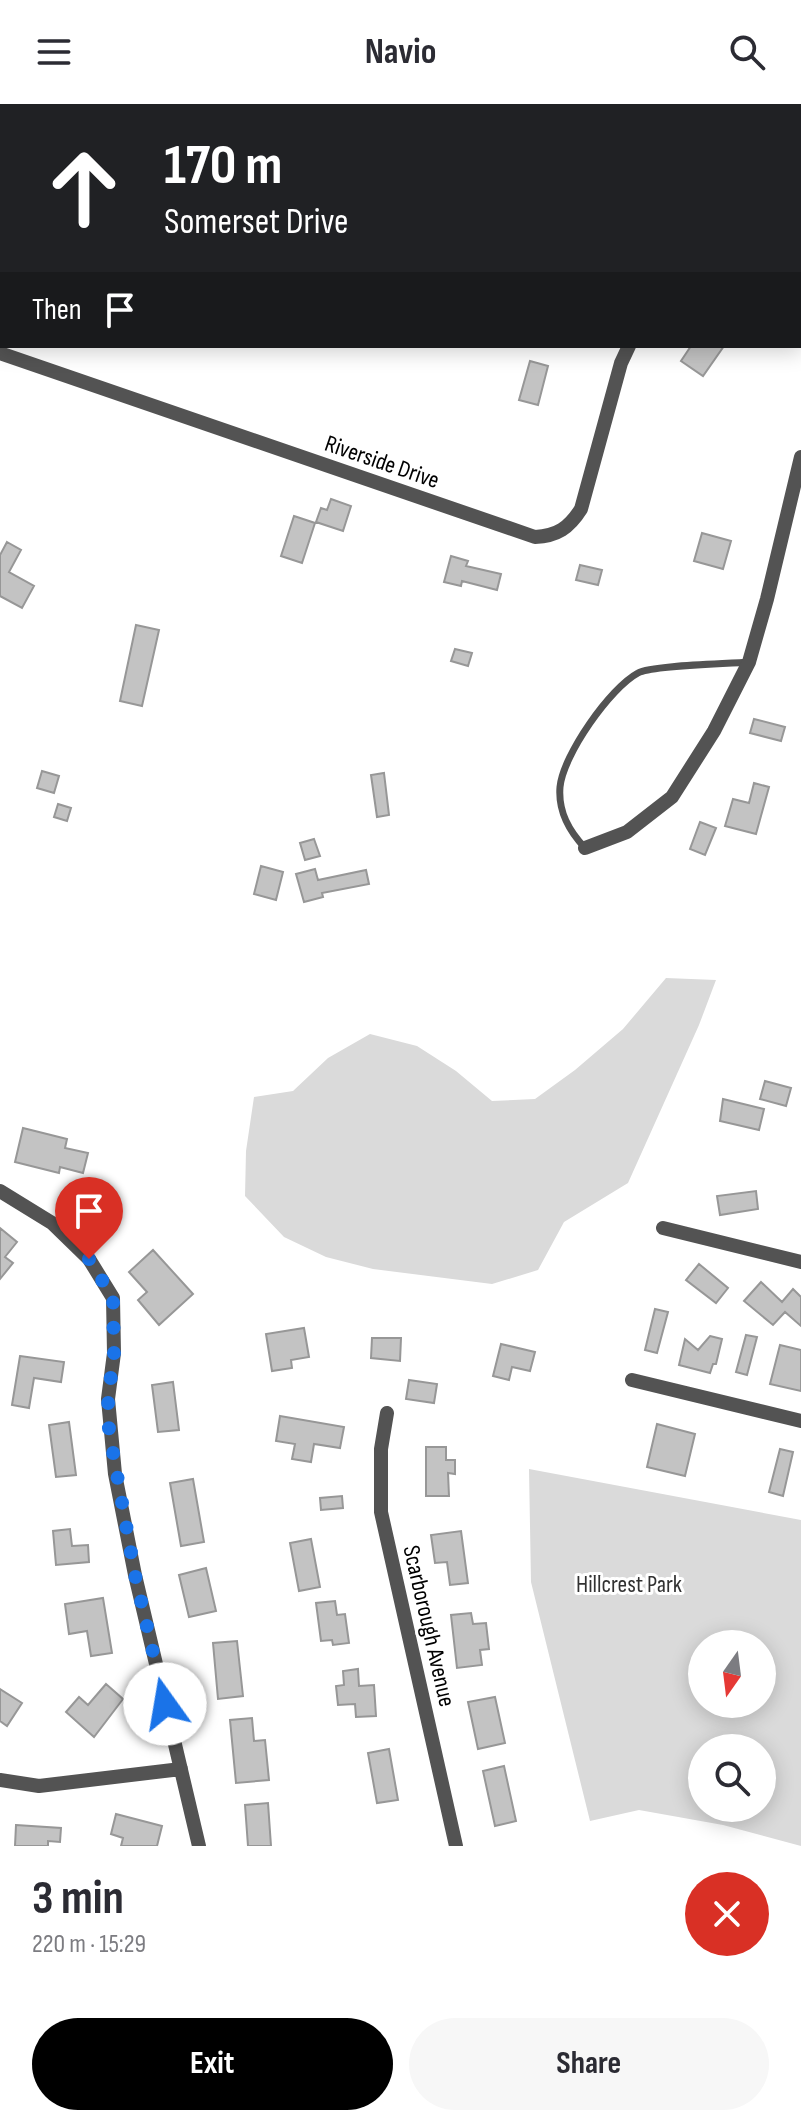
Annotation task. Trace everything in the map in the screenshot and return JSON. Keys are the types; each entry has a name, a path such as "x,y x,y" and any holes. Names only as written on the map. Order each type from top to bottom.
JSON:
{"street":[{"name":"Riverside Drive","path":"0,353 535,537 549,537 573,522 581,509 621,363 628,348"},
{"path":"585,848 627,832 672,797 714,731 749,662 801,457"},
{"path":"0,1191 52,1223 89,1259 113,1298 114,1353 108,1399 115,1474 135,1575 199,1846"},
{"path":"663,1228 801,1262"},
{"path":"632,1380 801,1421"},
{"name":"Scarborough Avenue","path":"387,1413 381,1449 381,1512 456,1846"},
{"path":"0,1780 39,1786 181,1769"}],"lane":[{"path":"585,848 571,832 563,815 560,785 577,744 607,697 640,671 749,662"}],"green space":[{"path":"666,978 716,980 628,1183 564,1222 538,1270 492,1284 373,1269 326,1257 284,1237 245,1196 246,1151 254,1097 293,1091 328,1058 370,1034 417,1046 456,1071 492,1101 535,1099 623,1029"},
{"name":"Hillcrest Park","path":"529,1469 801,1520 801,1846 706,1822 776,1822 776,1734 688,1734 688,1819 639,1810 590,1821 531,1582"}],"building":[{"path":"690,348 723,348 703,376 681,361"},
{"path":"530,361 548,366 538,405 519,400"},
{"path":"331,499 351,506 343,531 316,522 321,508 327,510"},
{"path":"294,516 315,523 302,563 281,556"},
{"path":"702,533 731,541 723,569 694,561"},
{"path":"7,542 21,550 9,572 34,586 22,608 0,596 0,555"},
{"path":"451,556 468,561 466,566 501,574 497,590 462,581 461,586 444,582"},
{"path":"580,565 602,570 598,585 576,580"},
{"path":"136,625 159,630 142,706 120,701"},
{"path":"455,649 472,653 468,666 451,661"},
{"path":"754,719 785,727 781,741 750,733"},
{"path":"42,771 59,776 54,793 37,788"},
{"path":"384,773 389,815 377,817 371,775"},
{"path":"754,783 769,787 756,834 725,826 733,799 749,803"},
{"path":"58,804 71,808 67,821 54,817"},
{"path":"700,822 716,828 705,855 690,849"},
{"path":"314,839 320,856 305,860 300,843"},
{"path":"261,866 283,872 276,900 254,894"},
{"path":"315,869 318,880 366,870 369,884 322,893 323,897 304,902 296,874"},
{"path":"765,1081 791,1088 786,1106 760,1099"},
{"path":"723,1099 764,1109 759,1130 720,1121"},
{"path":"23,1128 67,1139 65,1148 88,1153 83,1173 60,1167 59,1173 15,1162"},
{"path":"756,1191 758,1209 720,1215 717,1196"},
{"path":"0,1228 17,1242 5,1257 13,1263 0,1279"},
{"path":"153,1250 193,1294 159,1325 138,1300 147,1292 129,1272"},
{"path":"699,1264 728,1288 716,1303 686,1280"},
{"path":"761,1282 782,1302 793,1289 801,1297 801,1326 785,1312 773,1325 744,1301"},
{"path":"655,1309 668,1312 657,1353 645,1350"},
{"path":"304,1328 309,1357 291,1360 292,1368 272,1371 266,1334"},
{"path":"746,1335 757,1337 747,1375 736,1372"},
{"path":"710,1336 722,1339 716,1364 713,1364 710,1373 679,1365 685,1339 698,1350"},
{"path":"372,1338 401,1338 400,1361 371,1358"},
{"path":"501,1344 535,1352 530,1371 512,1367 509,1380 493,1376"},
{"path":"780,1345 801,1350 801,1391 770,1384"},
{"path":"20,1356 64,1362 61,1382 34,1378 29,1408 12,1405"},
{"path":"409,1380 437,1384 434,1403 406,1399"},
{"path":"173,1382 179,1430 158,1432 152,1385"},
{"path":"280,1416 344,1427 340,1448 314,1444 311,1462 292,1459 295,1444 276,1441"},
{"path":"69,1422 76,1475 56,1477 49,1425"},
{"path":"657,1424 695,1434 685,1476 647,1467"},
{"path":"426,1447 446,1447 446,1460 455,1460 455,1474 448,1473 449,1496 426,1496"},
{"path":"780,1449 793,1452 783,1496 769,1492"},
{"path":"193,1479 204,1542 181,1546 170,1483"},
{"path":"342,1496 343,1508 321,1510 320,1498"},
{"path":"70,1529 72,1546 88,1545 89,1562 56,1565 53,1531"},
{"path":"461,1531 468,1583 450,1585 447,1562 435,1563 431,1535"},
{"path":"311,1539 320,1587 299,1591 290,1543"},
{"path":"206,1568 216,1611 189,1617 179,1575"},
{"path":"103,1598 112,1653 91,1656 87,1631 69,1634 65,1604"},
{"path":"335,1601 337,1615 345,1614 349,1643 333,1645 332,1640 321,1641 316,1603"},
{"path":"471,1613 473,1624 486,1623 489,1649 480,1650 482,1665 457,1668 451,1615"},
{"path":"237,1641 243,1696 218,1699 213,1643"},
{"path":"358,1669 359,1686 374,1685 376,1716 356,1717 355,1704 338,1705 336,1686 344,1685 343,1671"},
{"path":"106,1684 123,1699 94,1737 66,1712 79,1697 88,1705"},
{"path":"0,1689 22,1703 7,1726 0,1721"},
{"path":"495,1697 505,1743 478,1749 468,1702"},
{"path":"252,1718 254,1741 265,1740 269,1780 236,1783 230,1720"},
{"path":"389,1749 398,1800 377,1803 368,1753"},
{"path":"504,1766 516,1821 495,1826 483,1771"},
{"path":"268,1803 271,1846 248,1846 245,1805"},
{"path":"116,1814 162,1826 157,1846 121,1846 123,1838 111,1834"},
{"path":"16,1825 61,1828 60,1842 48,1841 48,1846 15,1846"}],"route":[{"path":"89,1259 113,1298 114,1353 108,1399 109,1430 135,1575 165,1704"}]}
